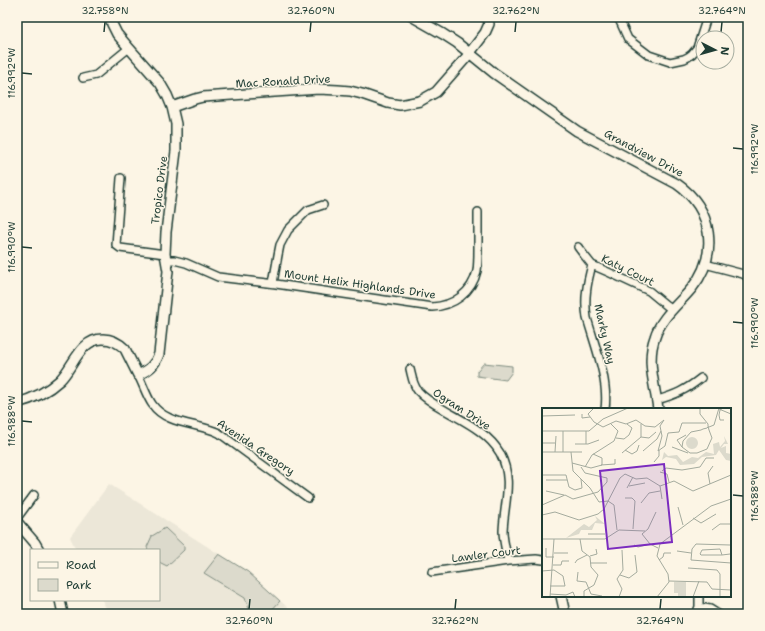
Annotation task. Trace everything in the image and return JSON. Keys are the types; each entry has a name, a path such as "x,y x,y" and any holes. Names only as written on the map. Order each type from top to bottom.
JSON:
{"street":[{"name":"Tropico Drive","path":"110,17 117,34 160,83 172,107 176,124 176,151 166,232 166,257 168,271 159,354 149,369 138,375"},
{"name":"Grandview Drive","path":"413,17 443,34 470,53 494,73 576,131 677,184 688,192 701,209 708,229 709,243 705,264 692,287 659,325 652,346 651,371 658,405"},
{"name":"Mac Ronald Drive","path":"172,107 203,97 319,89 338,90 362,94 374,99 400,105 420,102 436,92 470,53 485,33 489,24 488,17"},
{"path":"618,17 628,39 649,56 670,62 688,57 697,48 707,17"},
{"path":"83,78 96,74 129,48"},
{"name":"Mount Helix Highlands Drive","path":"121,178 116,245 120,248 166,257 186,263 218,277 273,283 432,307 444,306 454,302 464,295 476,276 478,267 478,212"},
{"path":"273,283 280,245 288,230 308,210 323,205"},
{"name":"Katy Court","path":"578,247 592,264 649,291 672,310"},
{"name":"Marky Way","path":"592,264 587,285 586,310 603,375 606,402 604,408"},
{"path":"705,264 743,274 748,277"},
{"name":"Avenida Gregory","path":"17,403 37,396 52,387 65,374 82,348 90,342 99,339 113,340 122,345 125,349 156,409 170,419 210,429 219,434 308,498"},
{"name":"Ogram Drive","path":"410,369 417,391 427,400 473,427 491,442 505,464 508,476 508,488 503,532 508,561"},
{"path":"658,405 690,387 701,378"},
{"path":"17,518 34,495"},
{"path":"17,522 38,549"},
{"name":"Lawler Court","path":"432,572 508,561 542,560"},
{"path":"560,597 565,614"},
{"path":"699,597 698,610 710,609 718,614"},
{"path":"60,601 63,614"}],"shaded area":[{"path":"109,484 248,572 295,614 109,614 102,601 160,601 160,549 76,549 70,537"}],"green space":[{"path":"484,363 512,366 512,372 506,380 477,376 477,371"},
{"path":"165,528 184,546 184,550 167,566 160,562 160,549 148,549 147,547 152,536"},
{"path":"219,554 248,572 280,601 269,613 270,614 251,614 245,598 204,573"}]}
